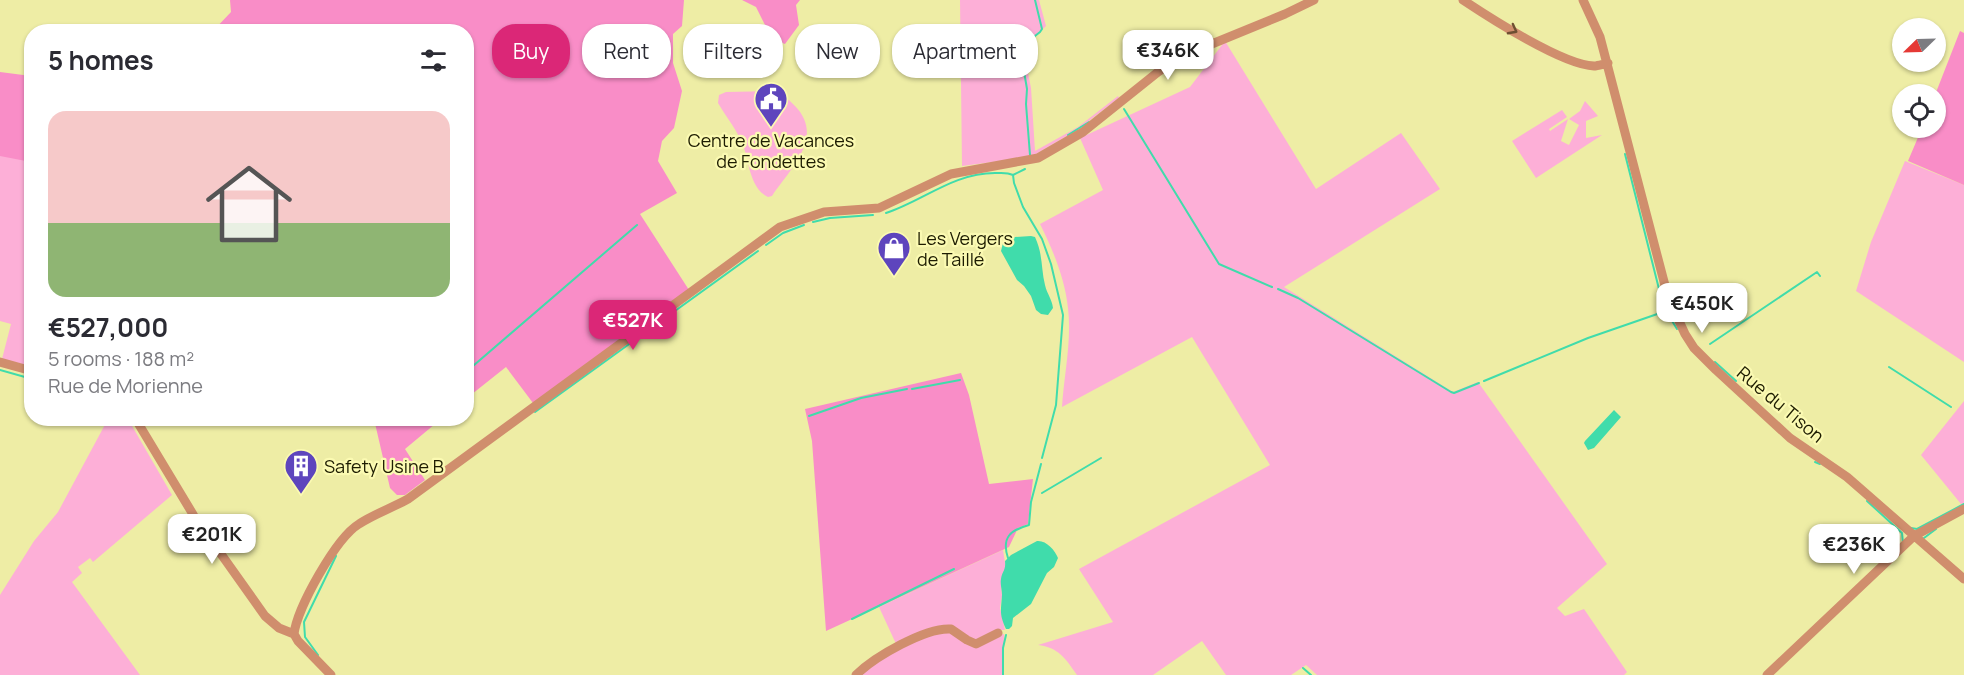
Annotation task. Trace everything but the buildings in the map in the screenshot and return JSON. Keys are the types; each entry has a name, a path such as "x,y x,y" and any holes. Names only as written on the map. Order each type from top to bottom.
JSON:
{"street":[{"path":"294,634 297,621 318,579 337,546 349,531 408,499 780,227 824,212 879,208 951,174 1038,158 1083,132 1180,57 1286,14 1314,0"},
{"path":"1463,0 1496,21 1561,56 1578,63 1595,66 1608,63"},
{"name":"Rue du Tison","path":"1583,0 1595,23 1608,63 1668,297 1694,348 1790,438 1847,477 1964,579"},
{"path":"0,362 24,369"},
{"path":"140,426 194,516 265,616 279,628 294,634 331,675"},
{"path":"1767,675 1914,536 1964,509"},
{"path":"856,675 882,654 939,630 951,629 976,644 999,633"}],"shaded area":[{"path":"230,0 684,0 682,26 673,34 673,63 682,91 674,128 662,141 658,161 677,193 640,214 689,290 533,403 506,367 474,392 474,24 220,24 231,12"},
{"path":"742,0 800,0 796,5 799,24 795,24 795,30 785,44 783,43 783,24 764,24 756,7"},
{"path":"960,0 1039,0 1046,26 1038,34 1038,24 960,24"},
{"path":"1960,31 1964,33 1964,185 1908,161 1918,138 1946,138 1946,84 1939,84 1946,72"},
{"path":"1225,41 1316,189 1401,133 1440,189 1284,287 1453,392 1478,382 1607,564 1557,608 1565,616 1584,609 1627,672 1624,675 1317,675 1306,665 1291,675 1226,675 1202,641 1153,675 1077,675 1056,651 1038,645 1113,622 1079,569 1270,465 1192,337 1062,407 1068,345 1068,308 1058,265 1040,224 1103,190 1080,138 1190,87"},
{"path":"0,72 24,75 24,161 0,156"},
{"path":"961,78 1029,78 1035,151 1078,127 1118,96 1119,98 1077,130 1031,157 962,166"},
{"path":"776,91 795,106 807,129 806,141 796,163 772,196 768,197 754,182 742,142 718,103 719,95 726,92"},
{"path":"1585,101 1598,116 1586,121 1586,138 1602,135 1536,178 1512,141 1562,110 1567,117 1549,129 1550,131 1568,119 1561,141 1569,145 1579,125 1569,119 1580,111"},
{"path":"0,145 24,153 24,366 2,359 11,324 0,321"},
{"path":"1905,161 1964,185 1964,362 1856,291 1871,242"},
{"path":"1015,237 1035,237 1038,243 1045,285 1053,308 1048,315 1036,310 1031,296 1017,280 1001,251 1003,243"},
{"path":"961,373 969,395 989,484 1033,479 1028,524 1018,528 1009,547 826,631 812,441 805,409"},
{"path":"1964,401 1964,503 1961,504 1921,455"},
{"path":"1614,410 1621,417 1594,448 1588,450 1585,441"},
{"path":"104,426 132,426 172,495 93,562 90,558 78,567 82,573 72,582 140,675 0,675 0,595 34,541 58,512"},
{"path":"376,426 433,426 405,449 425,480 405,495 397,495 390,488"},
{"path":"1037,541 1050,546 1058,558 1054,567 1047,573 1031,604 1013,618 1012,626 1006,629 1001,612 1001,581 1005,561 1011,555"},
{"path":"1003,550 1006,569 1001,582 1000,608 1005,630 999,630 999,635 1004,634 1003,675 856,675 897,646 879,607"}],"waterway":[{"path":"1030,155 1027,89 1020,48 1042,29 1035,0"},
{"path":"1124,109 1219,264 1272,287"},
{"path":"1068,135 1089,122"},
{"path":"1625,154 1660,293"},
{"path":"1025,169 1013,175 1014,183 1023,207 1042,239 1051,264 1063,315 1056,405 1042,458"},
{"path":"886,213 965,178 995,173 1013,175"},
{"path":"813,222 830,218 873,215"},
{"path":"474,365 637,225"},
{"path":"766,245 783,233 804,225"},
{"path":"535,412 758,251"},
{"path":"1710,344 1817,272 1820,276"},
{"path":"1278,289 1298,298 1451,392 1454,393 1479,383"},
{"path":"1484,381 1588,338 1666,311 1677,329"},
{"path":"1715,362 1736,381"},
{"path":"1889,367 1951,407"},
{"path":"0,370 24,377"},
{"path":"912,389 960,380"},
{"path":"809,416 861,398 907,389"},
{"path":"1042,493 1101,458"},
{"path":"1815,462 1820,464"},
{"path":"1008,558 1006,545 1009,536 1017,529 1029,525 1031,502 1041,464"},
{"path":"1867,501 1902,533 1903,543"},
{"path":"1911,528 1917,529 1964,504"},
{"path":"1924,538 1936,529"},
{"path":"318,655 305,637 304,622 336,556"},
{"path":"852,619 954,569"},
{"path":"1003,675 1003,648 1006,635"},
{"path":"1303,668 1311,675"}],"place":[{"name":"Centre de Vacances de Fondettes","path":"771,128"},
{"name":"Les Vergers de Taillé","path":"894,277"},
{"name":"Safety Usine B","path":"301,495"}]}
